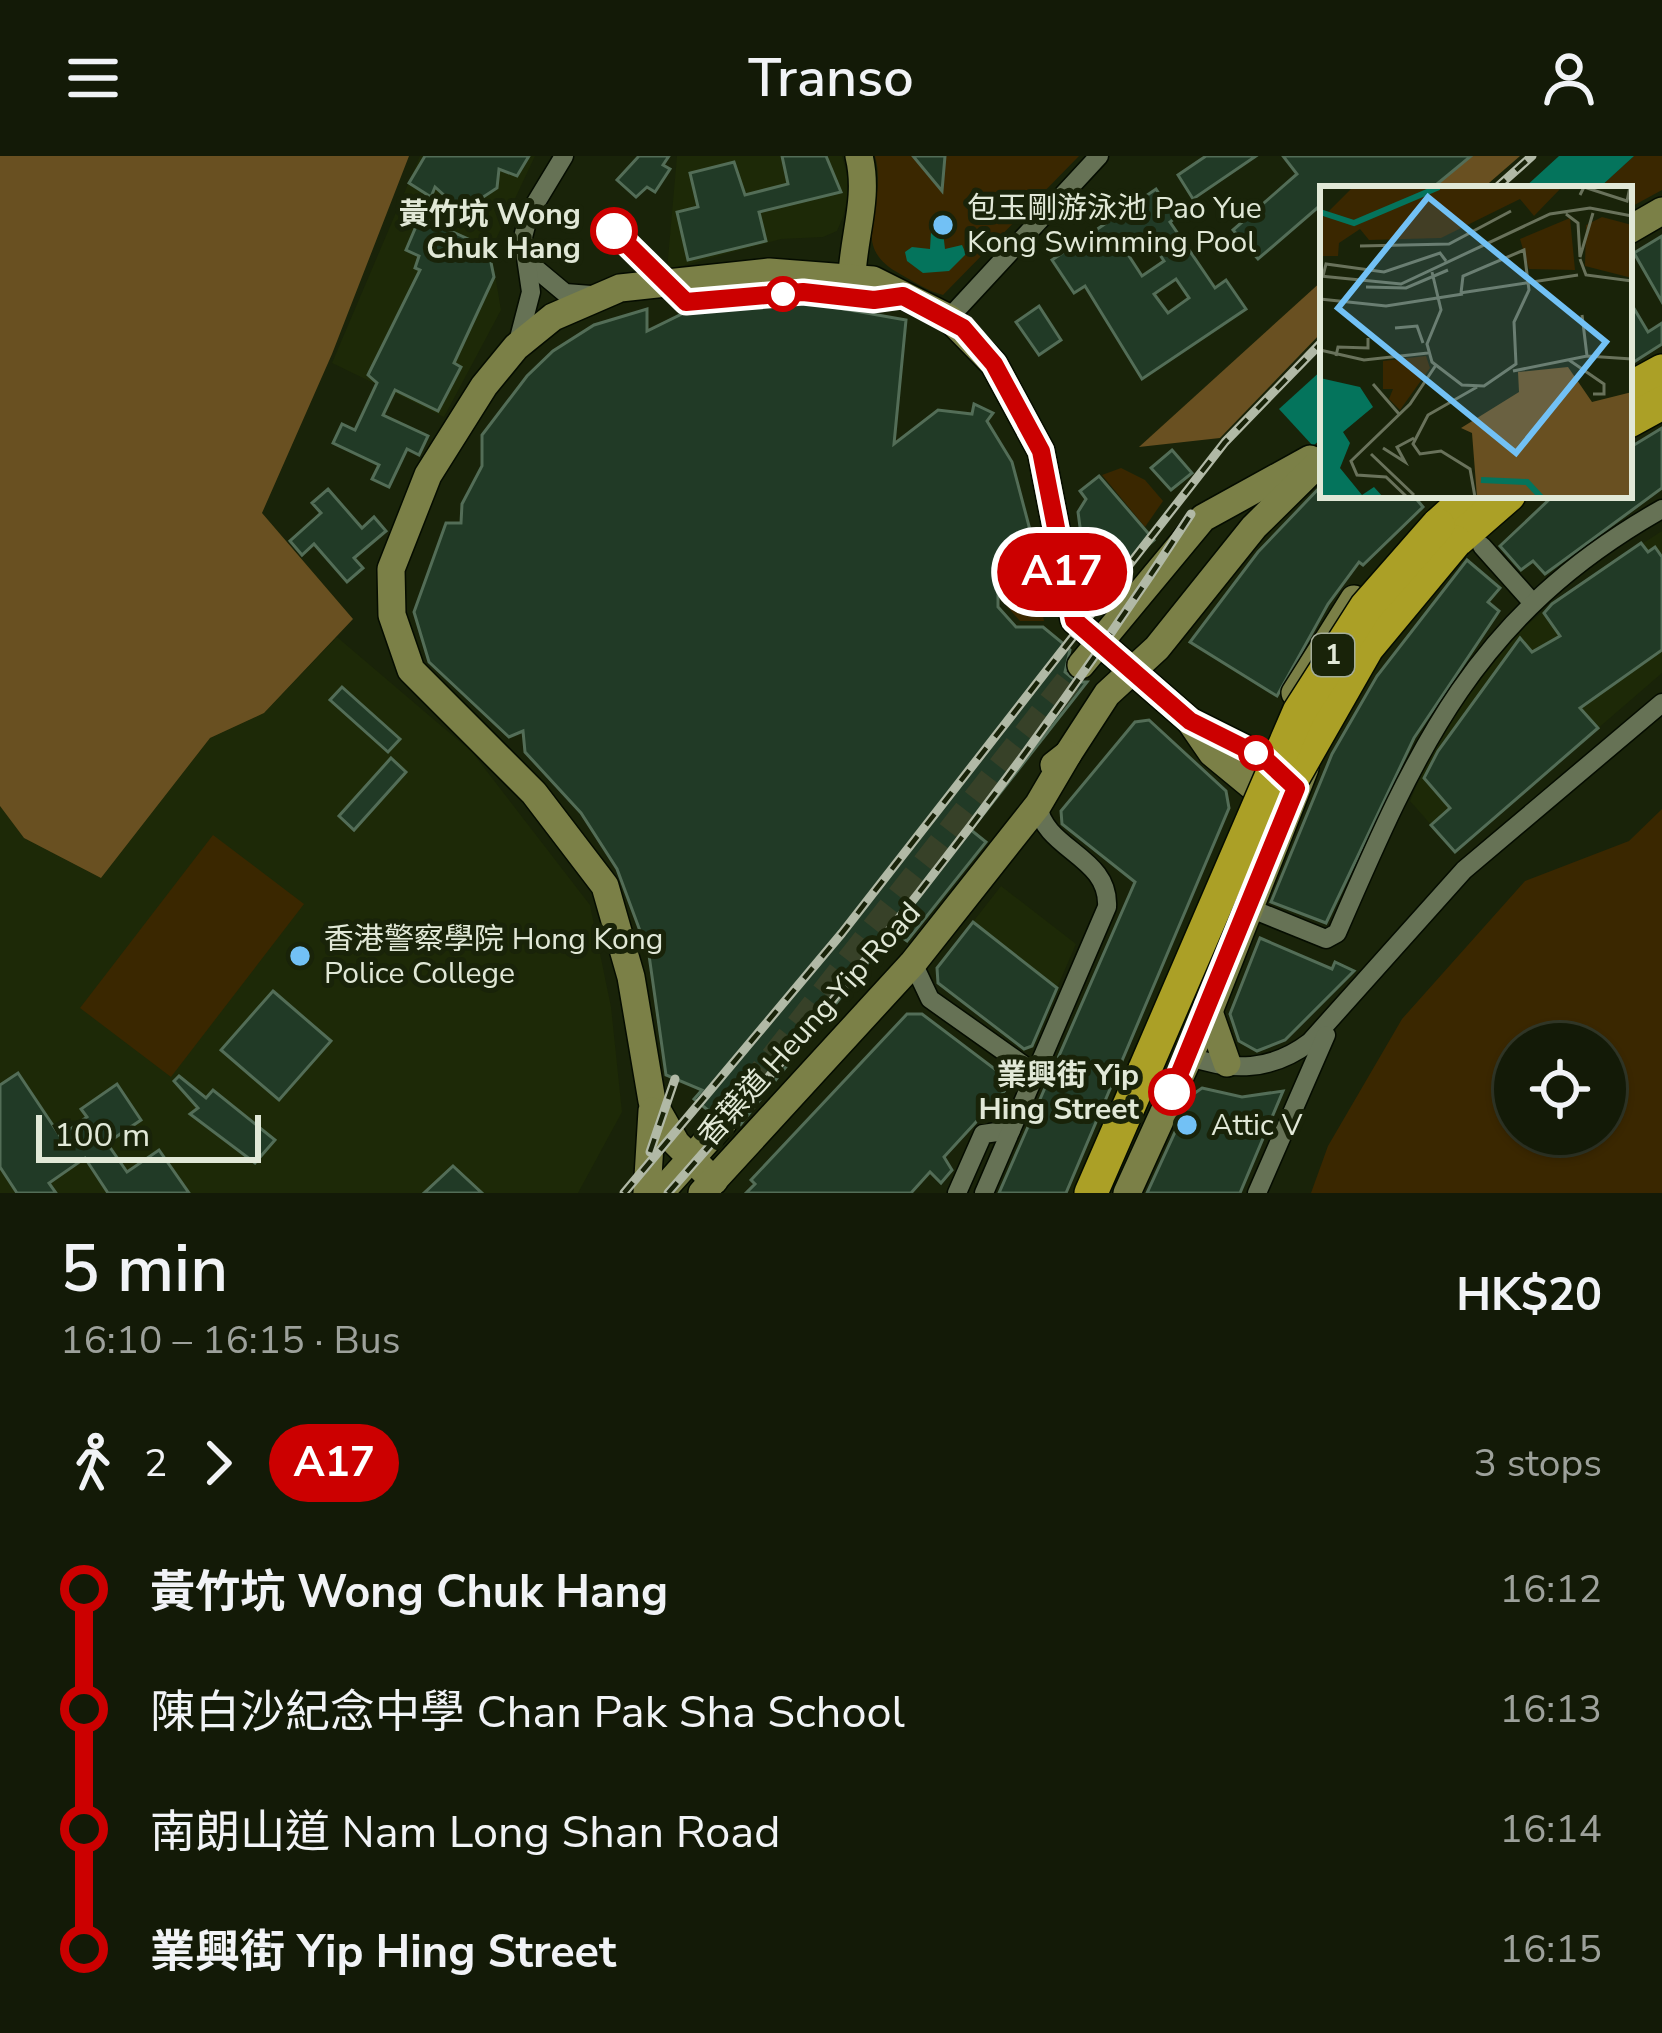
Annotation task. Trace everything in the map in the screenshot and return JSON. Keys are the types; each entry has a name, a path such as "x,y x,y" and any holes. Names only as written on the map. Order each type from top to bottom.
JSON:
{"highway":[{"path":"1632,387 1662,371"},
{"path":"1632,419 1662,403"},
{"name":"1","path":"1113,1193 1320,724 1456,527 1470,498"},
{"name":"1","path":"1091,1193 1299,712 1366,607 1456,527 1504,498"}],"street":[{"path":"516,347 530,302 524,237 530,214 564,156"},
{"path":"852,275 865,190 860,156"},
{"path":"949,318 1100,156"},
{"path":"1632,228 1662,211"},
{"path":"769,272 832,252 855,232"},
{"path":"530,263 565,293 596,295 769,272 852,275 885,284 949,318 994,364 1041,451 1051,481 1064,590 1074,620 1190,721 1264,758 1296,788"},
{"path":"596,295 566,309 516,347 472,404 428,475 401,537 390,597 396,632 411,670 507,764 605,886 632,976 652,1101 647,1193"},
{"name":"香葉道 Heung Yip Road","path":"1081,665 1203,518 1240,495 1320,458"},
{"name":"香葉道 Heung Yip Road","path":"714,1189 777,1099 913,963 1038,806 1107,694 1134,670 1264,516 1320,460"},
{"path":"1240,495 1264,516"},
{"path":"1127,1193 1191,1050 1296,788 1341,694 1372,653 1477,539 1527,498"},
{"path":"1247,907 1326,939 1336,933 1436,722 1464,679 1532,602 1601,546 1662,508"},
{"path":"1076,1193 1264,758 1331,630 1391,554 1456,527 1532,602"},
{"path":"1175,550 1207,533 1220,538 1229,560"},
{"path":"1064,590 1095,614 1130,604"},
{"name":"香葉道 Heung Yip Road","path":"1091,722 1119,701 1156,692"},
{"path":"1147,1029 1227,1063 1256,1068 1279,1062 1330,1026 1464,869 1662,703"},
{"path":"1190,721 1212,753 1252,786"},
{"name":"香葉道 Heung Yip Road","path":"1009,842 1048,774 1068,754"},
{"path":"984,1193 1108,896 1101,876 1045,826 1038,806"},
{"path":"913,963 930,999 1036,1074"},
{"path":"1165,989 1185,1012 1207,1006"},
{"path":"1207,1006 1227,1063"},
{"path":"1257,1193 1330,1026"},
{"path":"652,1101 668,1133 714,1189"},
{"name":"香葉道 Heung Yip Road","path":"660,1193 723,1123"},
{"path":"957,1193 983,1134 1011,1130"}],"shaded area":[{"path":"0,156 409,156 332,354 262,513 353,619 264,713 210,738 101,878 24,838 0,806"},
{"path":"420,156 535,156 492,257 501,310 444,417 332,363"},
{"path":"677,156 842,156 850,187 843,217 837,231 823,237 781,239 667,270"},
{"name":"包玉剛游泳池 Pao Yue Kong Swimming Pool","path":"875,156 1079,156 943,295 900,274 875,250"},
{"path":"1471,156 1520,156 1485,186 1435,186"},
{"path":"1634,156 1662,156 1662,190 1632,206 1632,186 1601,186"},
{"path":"1320,283 1320,334 1220,438 1139,447"},
{"path":"1121,468 1145,480 1163,501 1145,527 1102,475"},
{"path":"1662,531 1662,673 1455,852 1410,801 1432,749 1478,676 1516,634 1564,594"},
{"path":"1032,555 1044,621 1020,621 1005,604 1006,578"},
{"name":"香港警察學院 Hong Kong Police College","path":"337,637 472,752 590,905 611,1007 622,1112 578,1193 0,1193 0,806 24,838 101,878 210,738 264,713"},
{"path":"1662,809 1662,1193 1311,1193 1328,1146 1402,1019 1525,881 1629,841"},
{"path":"213,835 304,904 171,1077 80,1008"},
{"path":"1001,886 1076,944 1032,1046 1024,1049 938,983 937,968"}],"water":[{"path":"1559,156 1634,156 1601,186 1526,186"},
{"path":"937,228 943,232 945,249 962,245 966,254 949,271 923,273 907,261 905,252 912,247 930,249 931,232"},
{"path":"1320,372 1320,440 1313,446 1279,409"}],"building":[{"path":"425,156 529,156 517,176 499,169 497,188 468,207 455,205 435,187 431,197 409,183"},
{"path":"639,156 669,156 663,165 670,169 655,192 647,187 636,197 617,180"},
{"path":"782,156 826,156 841,192 759,212 766,241 688,260 677,212 698,207 690,173 734,162 745,195 788,184"},
{"path":"913,156 945,156 942,191"},
{"path":"1206,156 1256,156 1193,199 1178,175"},
{"path":"1283,156 1471,156 1435,186 1320,186 1320,206 1258,259 1233,230 1297,174"},
{"path":"1156,189 1175,218 1170,222 1215,288 1226,280 1246,309 1142,379 1085,286 1074,293 1052,260","holes":["1151,241 1164,261 1142,276 1129,256","1176,279 1189,298 1168,313 1154,294"]},
{"path":"420,217 488,248 494,277 454,363 461,367 438,411 395,390 383,415 428,436 419,455 407,449 389,487 372,479 379,465 333,443 342,424 355,430 377,383 368,375 420,270 415,268 419,256 406,250"},
{"path":"1662,236 1662,302 1634,253"},
{"path":"793,300 906,320 894,444 938,410 972,414 974,404 993,413 987,421 1012,462 1034,545 998,574 998,607 1016,627 1043,627 1065,645 1070,650 1065,672 1077,682 1087,682 971,830 986,842 907,941 893,931 741,1124 734,1109 719,1106 709,1111 694,1099 702,1090 666,1075 649,955 617,869 581,813 525,752 523,731 509,737 429,662 414,612 446,523 461,523 462,504 482,466 482,435 527,376 553,351 594,325 647,309 647,331 690,310"},
{"path":"1632,305 1648,332 1662,323 1662,344 1632,363"},
{"path":"1039,306 1061,340 1039,355 1016,322"},
{"path":"1662,428 1662,488 1545,574 1533,561 1521,570 1500,546 1551,498 1632,498 1632,446"},
{"path":"1172,450 1192,473 1171,490 1151,468"},
{"path":"1099,476 1154,540 1107,581 1107,592 1089,594 1078,512 1086,499 1080,491"},
{"path":"1320,487 1320,498 1416,498 1423,507 1363,565 1359,562 1328,604 1277,696 1190,642 1258,552"},
{"path":"328,489 362,528 374,517 386,531 354,558 363,568 347,582 314,544 302,555 290,541 321,513 312,503"},
{"path":"1641,543 1648,552 1655,547 1662,557 1662,650 1580,708 1598,728 1455,852 1431,825 1450,808 1424,778 1438,751 1520,638 1532,652 1560,636 1544,613 1552,604"},
{"path":"1467,560 1500,588 1488,602 1499,611 1414,738 1326,923 1271,902 1332,754 1377,676"},
{"path":"342,687 400,739 388,752 330,700"},
{"path":"1149,720 1226,791 1229,808 1066,1193 999,1193 1135,882 1062,824 1061,811 1135,722"},
{"path":"391,758 406,772 354,830 339,816"},
{"path":"973,922 1057,988 1032,1046 1024,1049 938,983 937,968"},
{"path":"1260,938 1332,969 1335,962 1354,971 1285,1040 1257,1051 1239,1041 1230,1014"},
{"path":"273,991 331,1041 279,1100 221,1050"},
{"path":"907,1014 922,1014 1008,1079 1009,1086 944,1157 952,1170 941,1183 930,1172 911,1193 746,1193 755,1184 751,1180"},
{"path":"18,1073 60,1136 87,1117 81,1109 117,1084 141,1120 107,1143 127,1172 159,1150 189,1193 108,1193 85,1158 49,1183 56,1193 17,1193 0,1167 0,1085"},
{"path":"179,1076 206,1098 213,1090 275,1140 255,1163 190,1114 198,1108 174,1081"},
{"path":"1202,1088 1242,1097 1283,1091 1240,1193 1147,1193 1192,1095"},
{"path":"453,1166 482,1193 424,1193"}],"tunnel":[{"path":"723,1123 1081,665"}],"railway":[{"path":"1498,186 1532,156"},
{"path":"624,1193 842,933 1225,442 1320,344"},
{"path":"668,1193 808,1031 942,863 1070,691 1191,514"},
{"path":"650,1152 675,1079"}],"bus line":[{"name":"A17","path":"614,231 648,260 649,270 669,291 686,302 803,292 874,300 903,296 963,328 994,364 1041,451 1051,481 1064,590 1074,620 1190,721 1264,758 1296,788 1207,1006 1204,1024 1172,1092"}],"place":[{"name":"包玉剛游泳池 Pao Yue Kong Swimming Pool","path":"943,225"},
{"name":"黃竹坑 Wong Chuk Hang","path":"614,231"},
{"name":"香港警察學院 Hong Kong Police College","path":"300,956"},
{"name":"業興街 Yip Hing Street","path":"1172,1092"},
{"name":"Attic V","path":"1187,1125"}]}
